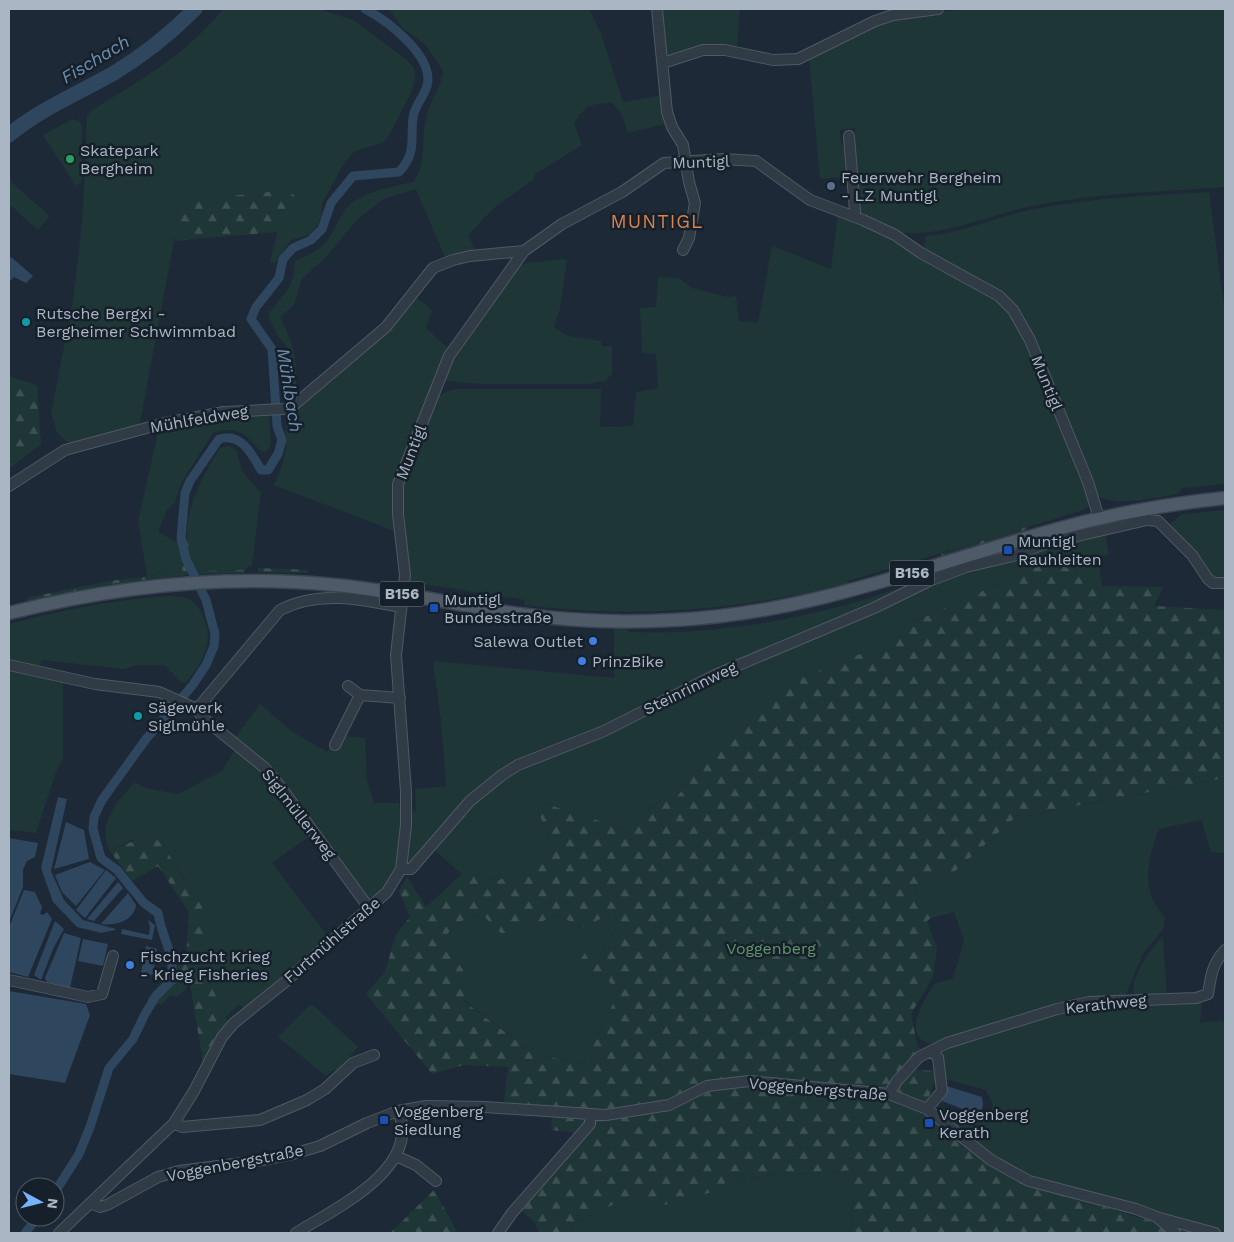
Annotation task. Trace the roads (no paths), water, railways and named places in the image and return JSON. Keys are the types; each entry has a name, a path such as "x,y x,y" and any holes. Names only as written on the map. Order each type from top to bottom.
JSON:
{"main road":[{"name":"B156","path":"9,613 103,593 188,583 293,582 401,601 520,614 595,620 675,620 717,617 803,603 877,584 1005,544 1099,518 1158,507 1225,498"}],"street":[{"path":"657,9 667,112 672,127 683,145 694,203 689,238 682,250"},
{"path":"663,63 703,50 725,50 773,60 798,59 875,21 893,15 938,9"},
{"path":"848,136 854,216"},
{"name":"Muntigl","path":"401,601 405,575 398,514 398,484 405,462 449,356 524,251 562,224 622,192 664,163 723,160 756,162 810,200 854,216 895,235 921,253 999,296 1013,310 1030,340 1088,482 1099,518"},
{"name":"Mühlfeldweg","path":"9,486 64,450 165,423 224,412 284,409 303,400 386,326 433,268 470,256 524,251"},
{"name":"Steinrinnweg","path":"401,869 411,869 470,801 494,780 518,765 604,731 716,675 874,608 929,581 966,568 1013,556 1078,535 1147,520 1158,521 1192,555 1208,579 1213,583 1225,583"},
{"path":"197,709 280,610 293,603 326,597 401,601"},
{"name":"Furtmühlstraße","path":"59,1233 174,1123 194,1091 222,1037 234,1023 285,982 387,892 401,869 406,826 406,791 396,655 401,601"},
{"name":"Siglmüllerweg","path":"9,665 95,684 159,692 197,709 202,716 265,768 369,908"},
{"path":"348,686 360,694 400,698"},
{"path":"334,744 360,694"},
{"name":"Kerathweg","path":"889,1094 897,1081 919,1057 947,1044 1072,1005 1109,1001 1196,998 1208,994 1211,970 1225,950"},
{"path":"9,980 88,996 102,994 113,956"},
{"path":"927,1110 942,1091 938,1057 931,1051"},
{"path":"174,1123 182,1126 260,1120 307,1100 324,1089 353,1063 374,1055"},
{"name":"Voggenbergstraße","path":"90,1202 100,1207 107,1205 158,1177 179,1171 257,1161 302,1152 320,1146 367,1123 398,1111 426,1106 485,1107 590,1116 669,1105 707,1086 749,1081 889,1094 927,1110 991,1160 1029,1181 1085,1194 1157,1217 1175,1233"},
{"path":"296,1233 354,1196 376,1179 396,1156 403,1131 398,1111"},
{"path":"498,1233 522,1200 590,1124 590,1116"},
{"path":"396,1156 416,1165 436,1181"},
{"path":"1157,1217 1215,1233"}],"water":[{"path":"11,257 33,276 26,283 14,277 9,282 9,259"},
{"path":"58,797 67,799 51,871 64,900 83,920 115,930 101,933 77,927 53,902 41,868"},
{"path":"66,822 84,830 89,859 54,869"},
{"path":"9,838 38,843 35,857 27,861 23,870 23,887 9,922"},
{"path":"90,862 105,870 76,906 62,892 55,875"},
{"path":"106,870 116,878 85,918 76,910"},
{"path":"118,882 123,888 94,921 87,919"},
{"path":"24,890 35,892 42,907 40,914 43,915 47,912 52,919 28,977 9,972 9,927"},
{"path":"128,893 136,905 132,915 118,923 101,924"},
{"path":"148,920 155,925 152,940 121,934 122,929 149,935 150,927"},
{"path":"55,921 64,929 53,949 41,980 34,975"},
{"path":"64,933 81,938 70,988 47,982 45,978"},
{"path":"83,939 108,944 103,966 78,961"},
{"path":"146,946 157,949 153,975 141,973"},
{"path":"9,991 86,1004 90,1015 65,1083 9,1074"},
{"path":"946,1086 982,1097 983,1105 981,1112 965,1110 942,1101"}],"waterway":[{"name":"Fischach","path":"9,135 47,109 136,59 167,35 195,9"},
{"name":"Mühlbach","path":"64,1177 79,1154 109,1068 133,1039 156,996 171,981 172,963 158,913 144,903 117,870 101,858 93,829 94,817 102,800 146,739 192,686 206,665 214,646 215,634 206,600 186,559 181,538 185,493 190,481 219,439 227,438 240,442 250,451 261,470 268,470 278,454 282,440 277,426 272,349 251,319 256,307 279,278 283,259 293,248 311,240 322,229 331,203 353,176 399,172 405,165 411,152 414,114 426,90 428,75 424,63 408,41 386,22 365,9"},
{"name":"Mühlbach","path":"25,1233 30,1227"}],"place":[{"name":"Skatepark Bergheim","path":"70,159"},
{"name":"Feuerwehr Bergheim - LZ Muntigl","path":"831,186"},
{"name":"Rutsche Bergxi - Bergheimer Schwimmbad","path":"26,322"},
{"name":"Muntigl Rauhleiten","path":"1008,550"},
{"name":"Muntigl Bundesstraße","path":"434,608"},
{"name":"Salewa Outlet","path":"593,641"},
{"name":"PrinzBike","path":"582,661"},
{"name":"Sägewerk Siglmühle","path":"138,716"},
{"name":"Fischzucht Krieg - Krieg Fisheries","path":"130,965"},
{"name":"Voggenberg Siedlung","path":"384,1120"},
{"name":"Voggenberg Kerath","path":"929,1123"}],"district":[{"name":"MUNTIGL","path":"657,221"}],"park label":[{"name":"Voggenberg","path":"771,948"}]}
